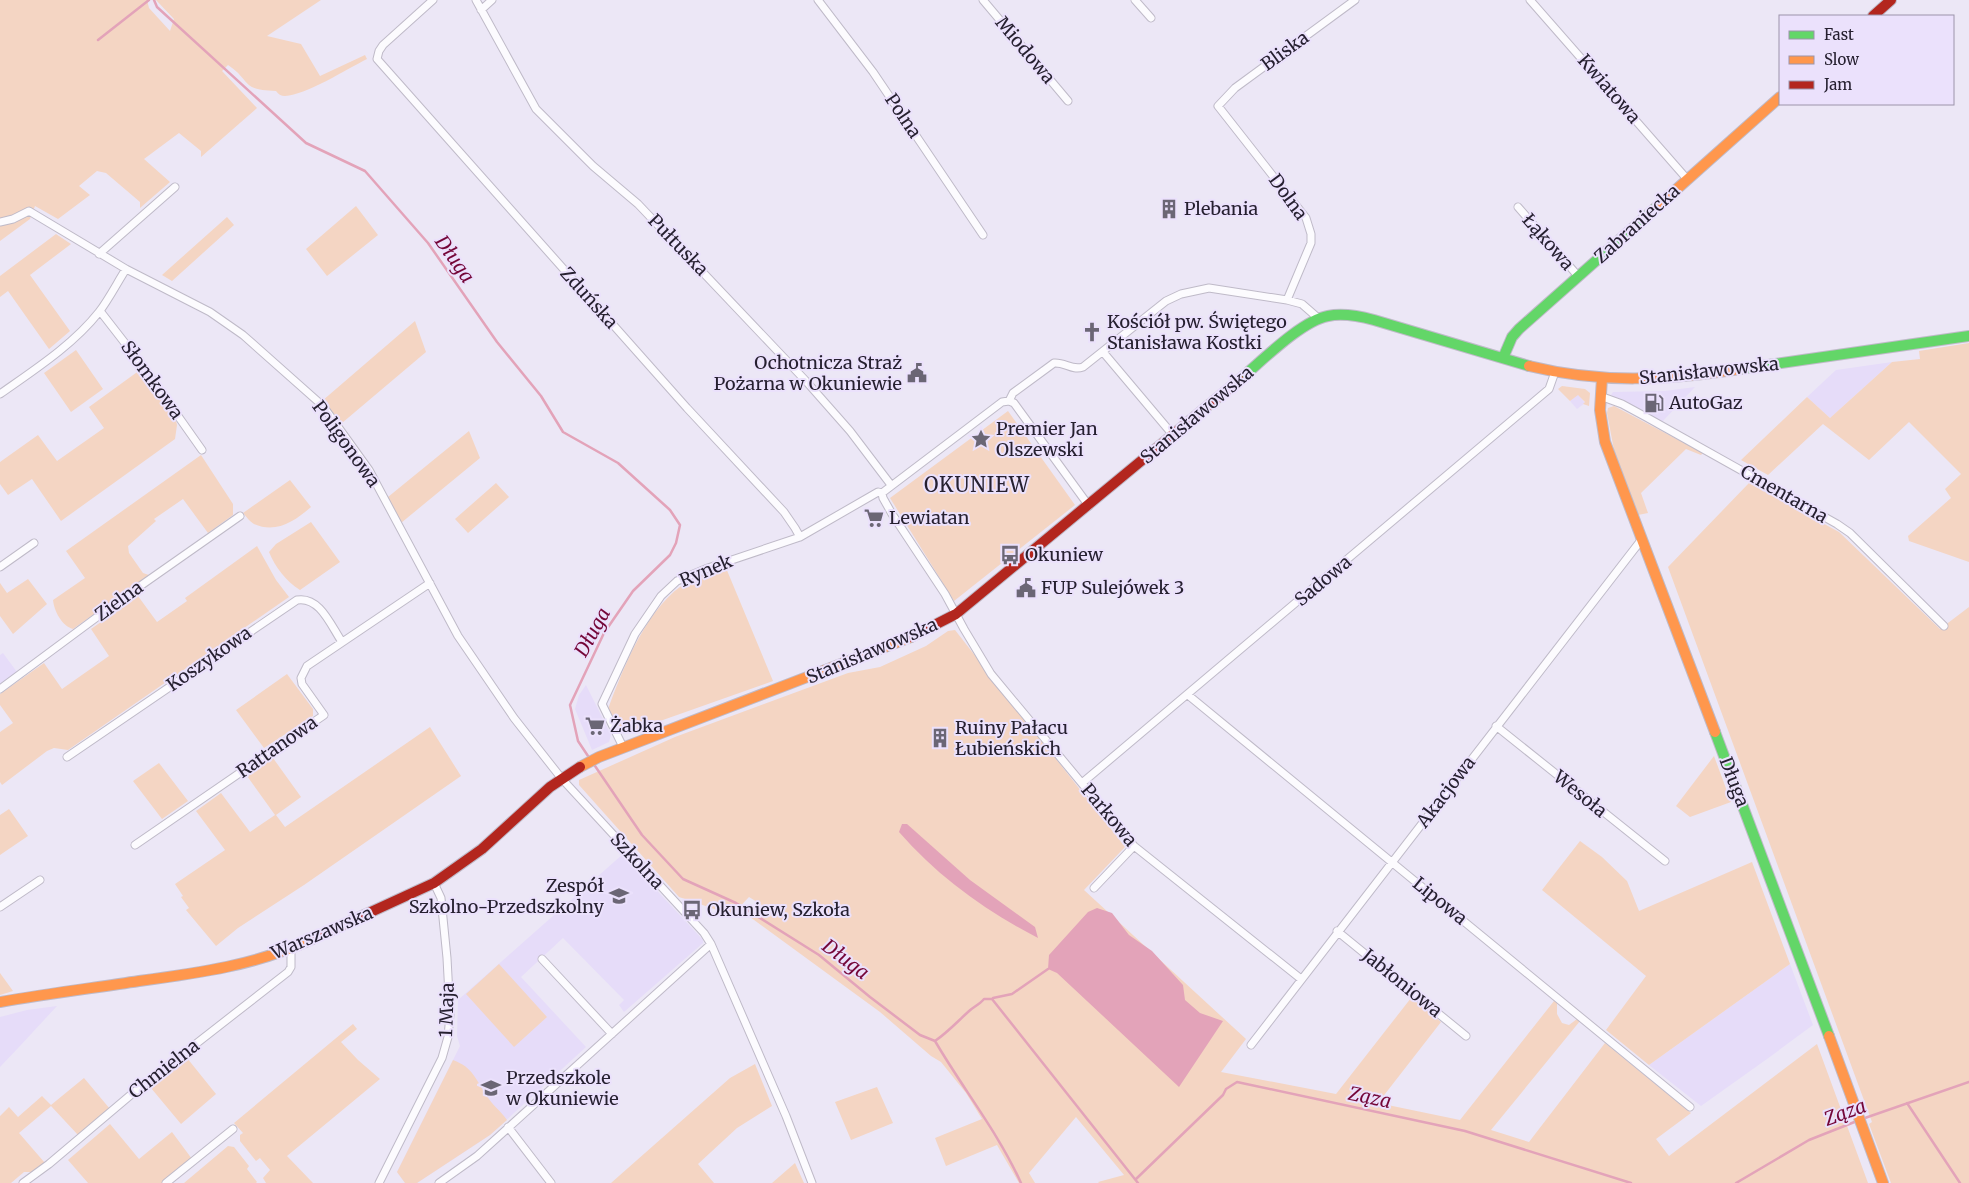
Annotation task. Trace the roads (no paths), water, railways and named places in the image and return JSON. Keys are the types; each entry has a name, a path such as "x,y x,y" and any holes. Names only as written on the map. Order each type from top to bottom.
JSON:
{"main road":[{"path":"1874,15 1891,0"},
{"name":"Zabraniecka","path":"1503,358 1512,337 1519,329 1779,98"},
{"name":"Stanisławowska","path":"599,757 915,636 956,614 1089,506 1303,326 1318,318 1329,315 1349,315 1555,372 1602,378 1664,379 1700,375 1969,336"},
{"name":"Długa","path":"1602,378 1600,396 1601,424 1605,442 1883,1183"},
{"name":"Warszawska","path":"0,1002 213,971 291,949 434,883 482,849 550,787 578,768 599,757"}],"street":[{"name":"Zduńska","path":"432,0 383,45 377,59 687,408 784,512 800,537"},
{"name":"Pułtuska","path":"476,0 536,109 593,166 638,204 778,351 850,431 891,485"},
{"path":"481,10 492,0"},
{"name":"Polna","path":"818,0 873,72 983,234"},
{"name":"Miodowa","path":"983,0 1068,101"},
{"path":"1135,0 1151,18"},
{"name":"Bliska","path":"1218,106 1235,88 1355,0"},
{"name":"Kwiatowa","path":"1530,0 1688,179"},
{"name":"Dolna","path":"1218,106 1306,218 1311,234 1311,244 1287,300"},
{"path":"100,254 176,187"},
{"name":"Łąkowa","path":"1518,207 1578,276"},
{"name":"Poligonowa","path":"0,222 13,219 29,210 126,269 210,312 243,335 323,406 369,470 458,636 514,718 562,778"},
{"path":"0,394 56,353 88,325 100,311 126,269"},
{"path":"1173,435 1103,352 1166,301 1181,294 1209,288 1302,304 1318,318"},
{"name":"Słomkowa","path":"100,311 202,450"},
{"name":"Rynek","path":"624,747 602,704 635,634 661,596 677,582 708,568 800,537 878,492 882,493 1000,403 1009,401 1013,393 1054,363 1079,368 1103,352"},
{"name":"Sadowa","path":"1082,784 1549,389 1555,372"},
{"name":"Cmentarna","path":"1600,396 1622,404 1837,524 1850,533 1944,626"},
{"path":"1009,401 1014,403 1089,506"},
{"path":"882,493 892,514 956,614"},
{"name":"Zielna","path":"0,689 44,655 240,516"},
{"name":"Akacjowa","path":"1251,1045 1337,931 1642,539"},
{"path":"0,567 34,543"},
{"name":"Rattanowa","path":"135,845 324,715 302,684 301,678 307,666 430,583"},
{"name":"Koszykowa","path":"67,757 297,600 305,599 316,604 342,642"},
{"name":"Parkowa","path":"956,614 991,674 1134,846 1301,979"},
{"name":"Lipowa","path":"1188,696 1690,1107"},
{"name":"Wesoła","path":"1496,726 1665,861"},
{"name":"Szkolna","path":"562,778 704,933 711,944 786,1116 810,1180"},
{"path":"1094,888 1134,846"},
{"path":"0,907 40,880"},
{"name":"1 Maja","path":"379,1183 442,1058 448,1037 450,1014 447,958 440,898 434,883"},
{"name":"Jabłoniowa","path":"1337,931 1466,1036"},
{"path":"439,1183 477,1156 711,944"},
{"name":"Chmielna","path":"23,1183 49,1164 133,1092 288,972 291,967 291,949"},
{"path":"542,959 612,1034"},
{"path":"508,1127 551,1183"},
{"path":"166,1183 233,1128"}],"waterway":[{"path":"98,40 149,0"},
{"name":"Długa","path":"154,0 157,7 306,143 365,171 428,243 497,342 541,396 563,432 618,463 670,510 680,525 676,543 670,555 633,591 604,633 570,705 578,741 590,759"},
{"name":"Długa","path":"593,763 642,835 683,879 736,903 819,955 920,1035 935,1041 984,999 992,999 1138,1183"},
{"path":"993,998 1012,994 1048,969"},
{"path":"935,1041 1002,1146 1021,1183"},
{"name":"Ząza","path":"1136,1179 1223,1095 1226,1089 1237,1082 1465,1131 1631,1183"},
{"name":"Ząza","path":"1862,1119 1969,1082"},
{"path":"1907,1103 1960,1183"},
{"name":"Ząza","path":"1736,1183 1809,1140 1857,1121"}],"place":[{"name":"Plebania","path":"1169,209"},
{"name":"Kościół pw. Świętego Stanisława Kostki","path":"1092,332"},
{"name":"Ochotnicza Straż Pożarna w Okuniewie","path":"917,373"},
{"name":"AutoGaz","path":"1654,403"},
{"name":"Premier Jan Olszewski","path":"981,439"},
{"name":"Lewiatan","path":"874,518"},
{"name":"Okuniew","path":"1010,555"},
{"name":"FUP Sulejówek 3","path":"1026,588"},
{"name":"Żabka","path":"595,726"},
{"name":"Ruiny Pałacu Łubieńskich","path":"940,738"},
{"name":"Zespół Szkolno-Przedszkolny","path":"619,896"},
{"name":"Okuniew, Szkoła","path":"692,910"},
{"name":"Przedszkole w Okuniewie","path":"491,1088"}],"district":[{"name":"OKUNIEW","path":"977,485"}]}
